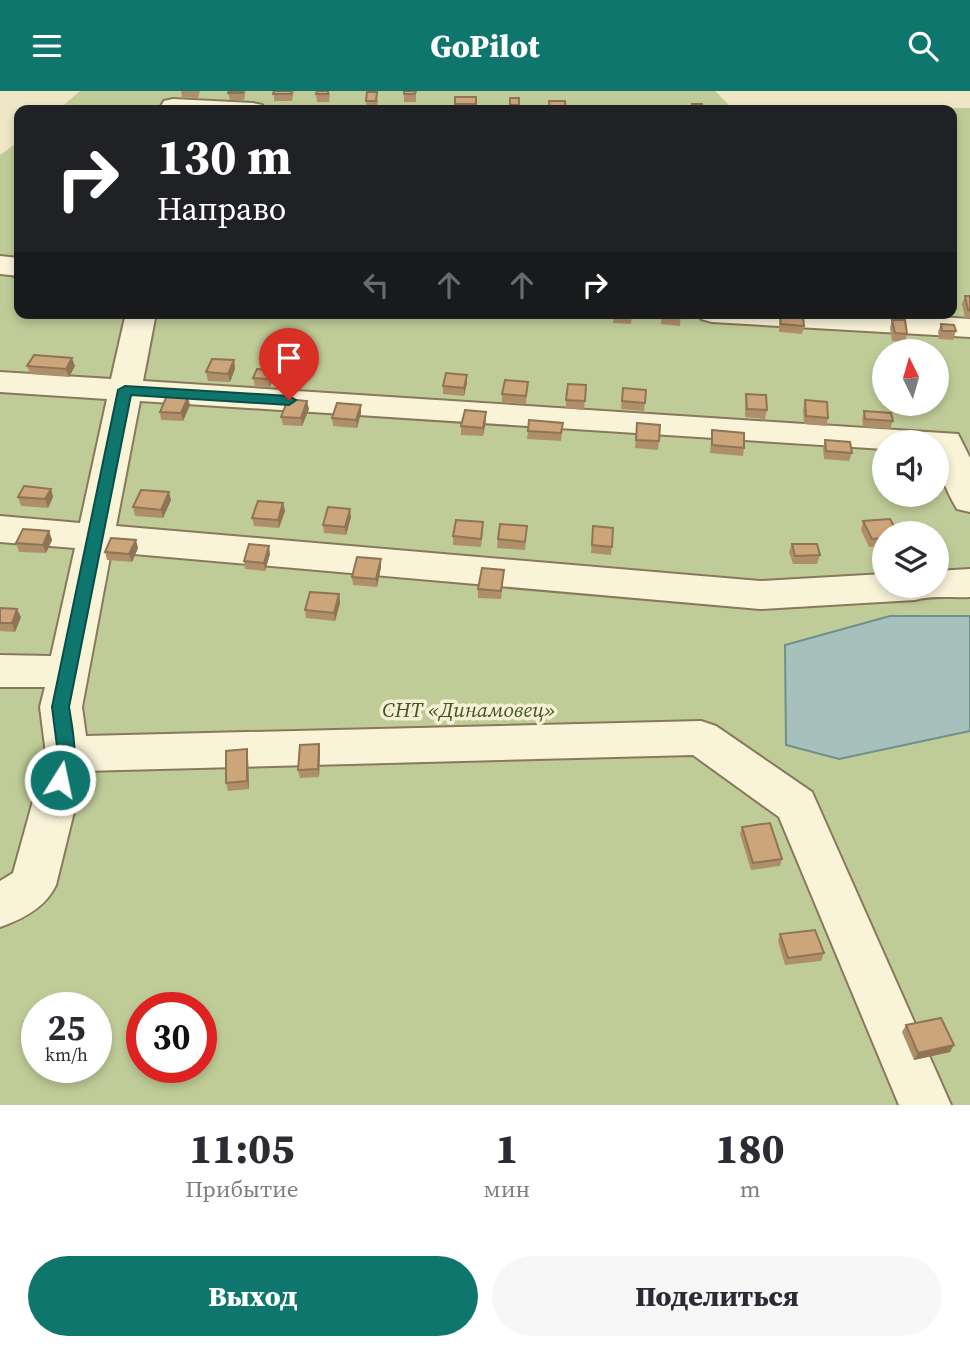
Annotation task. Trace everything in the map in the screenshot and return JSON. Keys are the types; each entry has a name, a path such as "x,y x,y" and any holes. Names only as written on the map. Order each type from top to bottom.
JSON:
{"street":[{"path":"175,103 197,105"},
{"path":"16,896 67,754 61,707 140,319"},
{"path":"815,319 970,328"},
{"path":"0,382 946,442 970,500"},
{"path":"0,529 760,595 872,588"},
{"path":"949,584 970,583"},
{"path":"0,671 68,671"},
{"path":"67,754 701,738 796,804 925,1105"}],"green space":[{"name":"СНТ «Динамовец»","path":"80,91 715,91 729,105 64,105"},
{"name":"СНТ «Динамовец»","path":"957,108 970,108 970,1105 0,1105 0,155 14,145 14,319 957,319"}],"water":[{"path":"890,616 970,616 970,731 839,759 786,745 785,645"}],"building":[{"path":"274,91 291,91 291,94 273,94"},
{"path":"317,91 328,91 328,94 316,94"},
{"path":"404,91 416,91 415,94 404,94"},
{"path":"367,92 377,92 376,101 366,101"},
{"path":"455,97 476,97 476,104 455,104"},
{"path":"510,98 519,98 519,105 510,105"},
{"path":"549,101 565,101 565,105 549,105"},
{"path":"965,296 970,296 970,310 968,310"},
{"path":"780,319 803,319 804,326 781,324"},
{"path":"892,320 905,320 907,334 895,333"},
{"path":"941,324 954,325 956,331 942,331"},
{"path":"34,355 72,358 66,369 27,366"},
{"path":"212,359 234,360 228,374 206,372"},
{"path":"257,369 272,370 269,379 253,378"},
{"path":"446,373 467,375 464,388 443,386"},
{"path":"505,380 528,382 526,396 502,394"},
{"path":"568,384 586,385 585,401 566,400"},
{"path":"623,388 646,390 645,403 622,401"},
{"path":"746,394 766,395 767,410 747,409"},
{"path":"167,395 188,397 181,413 160,412"},
{"path":"288,399 307,401 301,418 281,417"},
{"path":"805,400 827,402 828,418 806,416"},
{"path":"337,403 361,405 356,420 332,418"},
{"path":"465,410 486,412 483,428 461,426"},
{"path":"864,411 872,412 872,417 892,417 893,421 865,419"},
{"path":"529,420 563,423 561,433 528,431"},
{"path":"637,423 660,425 659,441 636,440"},
{"path":"712,430 744,433 744,448 712,445"},
{"path":"825,440 850,442 852,453 826,451"},
{"path":"24,486 51,489 45,499 18,497"},
{"path":"141,490 169,492 161,510 133,507"},
{"path":"258,501 283,503 278,520 252,518"},
{"path":"328,507 350,509 345,527 323,525"},
{"path":"890,519 891,521 872,521 872,539 863,521"},
{"path":"456,520 483,522 481,539 453,536"},
{"path":"500,524 527,526 525,542 498,539"},
{"path":"593,526 613,528 612,547 592,545"},
{"path":"23,529 49,531 43,545 16,543"},
{"path":"111,538 136,540 129,554 105,552"},
{"path":"249,544 269,546 264,563 244,561"},
{"path":"792,544 817,544 820,555 795,556"},
{"path":"357,557 381,559 376,579 352,577"},
{"path":"482,568 504,570 501,591 478,589"},
{"path":"310,592 339,594 334,613 305,610"},
{"path":"0,608 17,609 12,623 0,623"},
{"path":"319,744 318,769 298,770 300,745"},
{"path":"247,749 247,781 226,783 226,751"},
{"path":"770,823 782,859 753,863 742,827"},
{"path":"815,930 824,953 788,958 780,934"},
{"path":"941,1018 954,1045 918,1053 906,1025"}],"route":[{"path":"60,780 67,754 61,707 125,390 289,400"}]}
